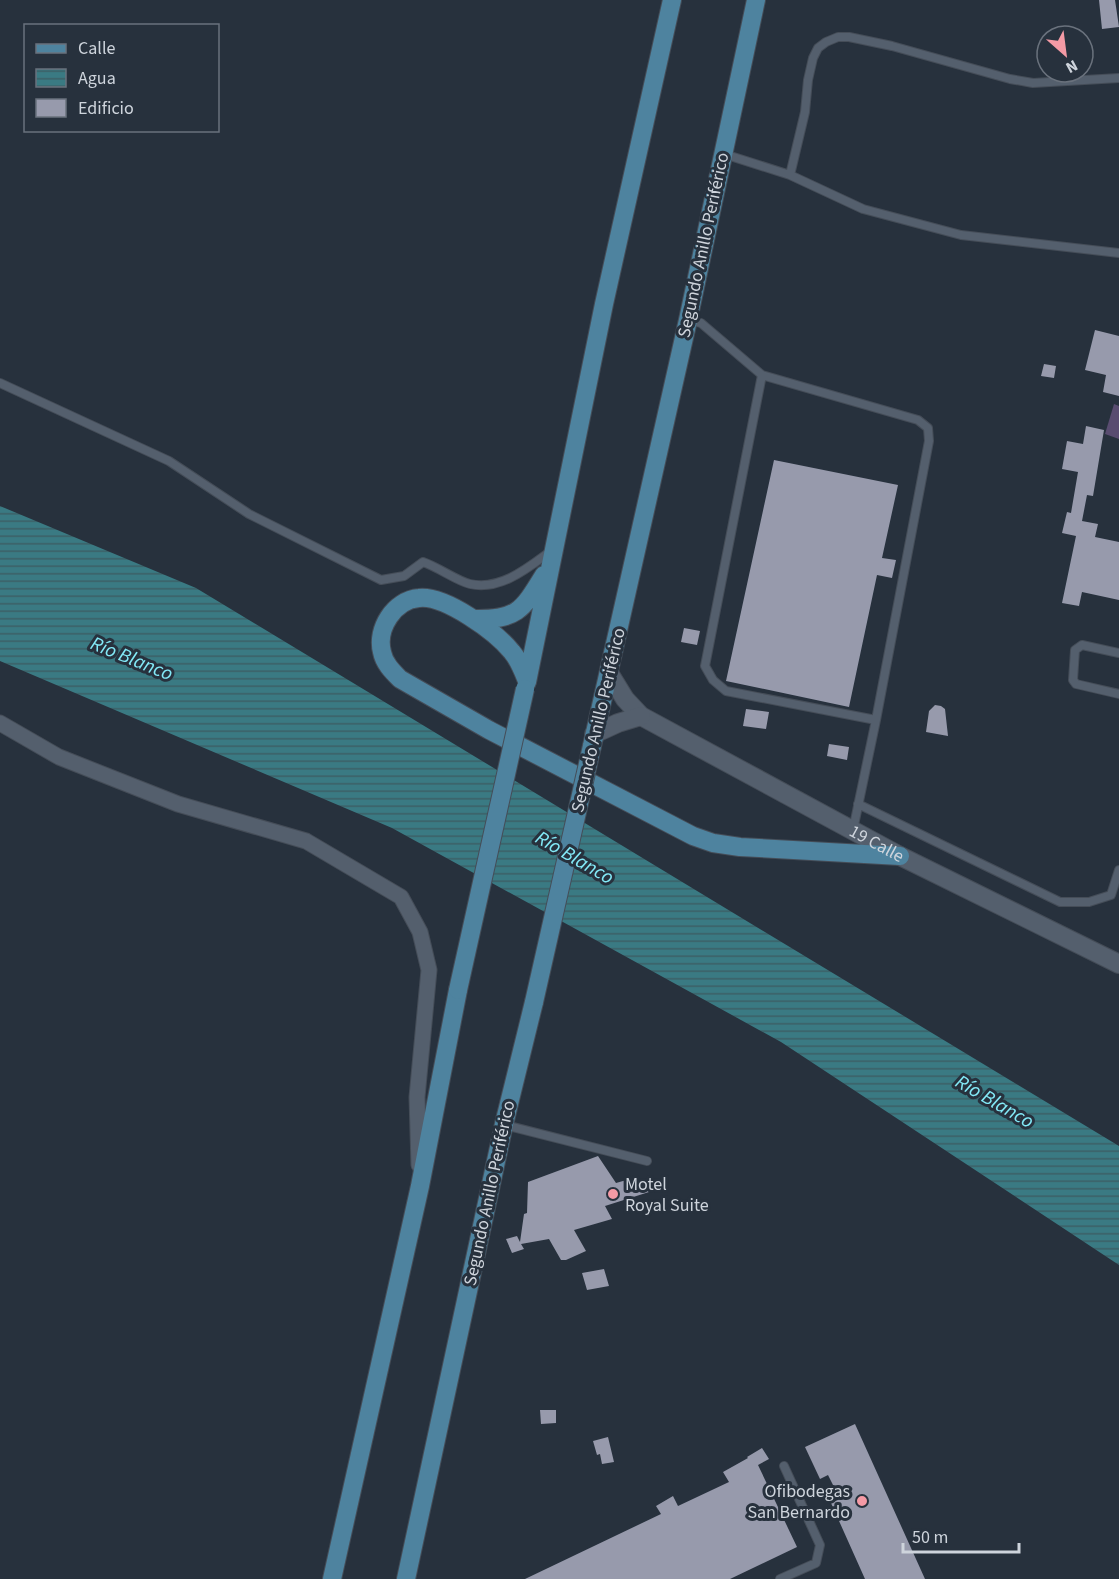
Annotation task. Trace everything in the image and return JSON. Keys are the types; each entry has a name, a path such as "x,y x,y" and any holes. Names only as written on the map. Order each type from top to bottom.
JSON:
{"main road":[{"path":"332,1579 420,1186 458,990 526,685 604,304 672,0"},
{"name":"Segundo Anillo Periférico","path":"406,1579 504,1124 534,1002 688,320 756,0"},
{"path":"473,620 496,620 510,616 519,610 531,597 553,555"},
{"path":"526,685 513,652 473,620 438,600 420,597 407,600 396,608 387,620 382,635 381,652 388,666 410,686 489,730 693,836 713,843 740,847 900,856"},
{"name":"19 Calle","path":"609,673 625,699 641,716 900,856 1119,964"},
{"path":"593,740 618,723 641,716"}],"street":[{"path":"0,723 59,757 178,804 306,841 401,897 420,932 429,970 417,1097 420,1186"}],"lane":[{"path":"790,175 805,112 813,58 818,48 837,37 849,37 892,46 1010,79 1033,83 1119,78"},
{"path":"722,153 790,175 863,209 961,235 1119,253"},
{"path":"688,320 701,323 762,375 918,420 928,428 927,453 853,830"},
{"path":"762,375 705,666 713,680 726,691 876,720"},
{"path":"0,383 169,461 249,514 381,580 404,576 423,562 470,584 496,584 553,555"},
{"path":"1119,653 1078,646 1075,650 1073,680 1076,684 1119,694"},
{"path":"858,804 1060,902 1089,902 1111,895 1119,870"},
{"path":"504,1124 647,1161"},
{"path":"780,1579 816,1563 820,1545 784,1466"}],"shaded area":[{"path":"1114,404 1119,406 1119,439 1105,434"}],"water":[{"name":"Río Blanco","path":"0,506 196,588 1119,1146 1119,1265 781,1042 392,828 0,661"}],"building":[{"path":"1099,0 1115,0 1119,27 1102,29"},
{"path":"1095,330 1119,336 1119,396 1103,392 1106,375 1085,370"},
{"path":"1044,364 1056,366 1054,378 1041,376"},
{"path":"1086,426 1104,430 1093,496 1087,495 1082,521 1098,524 1095,537 1119,542 1119,600 1082,592 1079,606 1062,603 1076,536 1062,533 1067,512 1071,513 1078,472 1062,469 1067,441 1083,444"},
{"path":"774,460 898,485 882,558 896,560 892,578 877,575 849,707 726,681"},
{"path":"684,628 700,631 697,645 681,642"},
{"path":"935,705 945,709 948,736 926,732 929,711"},
{"path":"746,709 769,712 766,729 743,726"},
{"path":"829,744 849,747 847,760 827,756"},
{"path":"598,1156 616,1183 637,1177 649,1192 605,1206 612,1219 574,1230 586,1251 566,1260 561,1260 549,1239 521,1244 524,1249 512,1253 506,1239 517,1236 520,1242 524,1214 527,1213 528,1182"},
{"path":"604,1269 609,1286 587,1290 582,1273"},
{"path":"540,1410 556,1410 556,1423 541,1424"},
{"name":"Ofibodegas San Bernardo","path":"855,1424 925,1579 865,1579 831,1503 840,1499 828,1475 820,1479 805,1447"},
{"path":"608,1437 614,1462 602,1464 593,1441"},
{"path":"762,1448 769,1459 758,1465 797,1547 730,1579 525,1579 661,1514 656,1506 673,1496 678,1506 729,1482 723,1472"}],"place":[{"name":"Motel Royal Suite","path":"613,1194"},
{"name":"Ofibodegas San Bernardo","path":"862,1501"}]}
